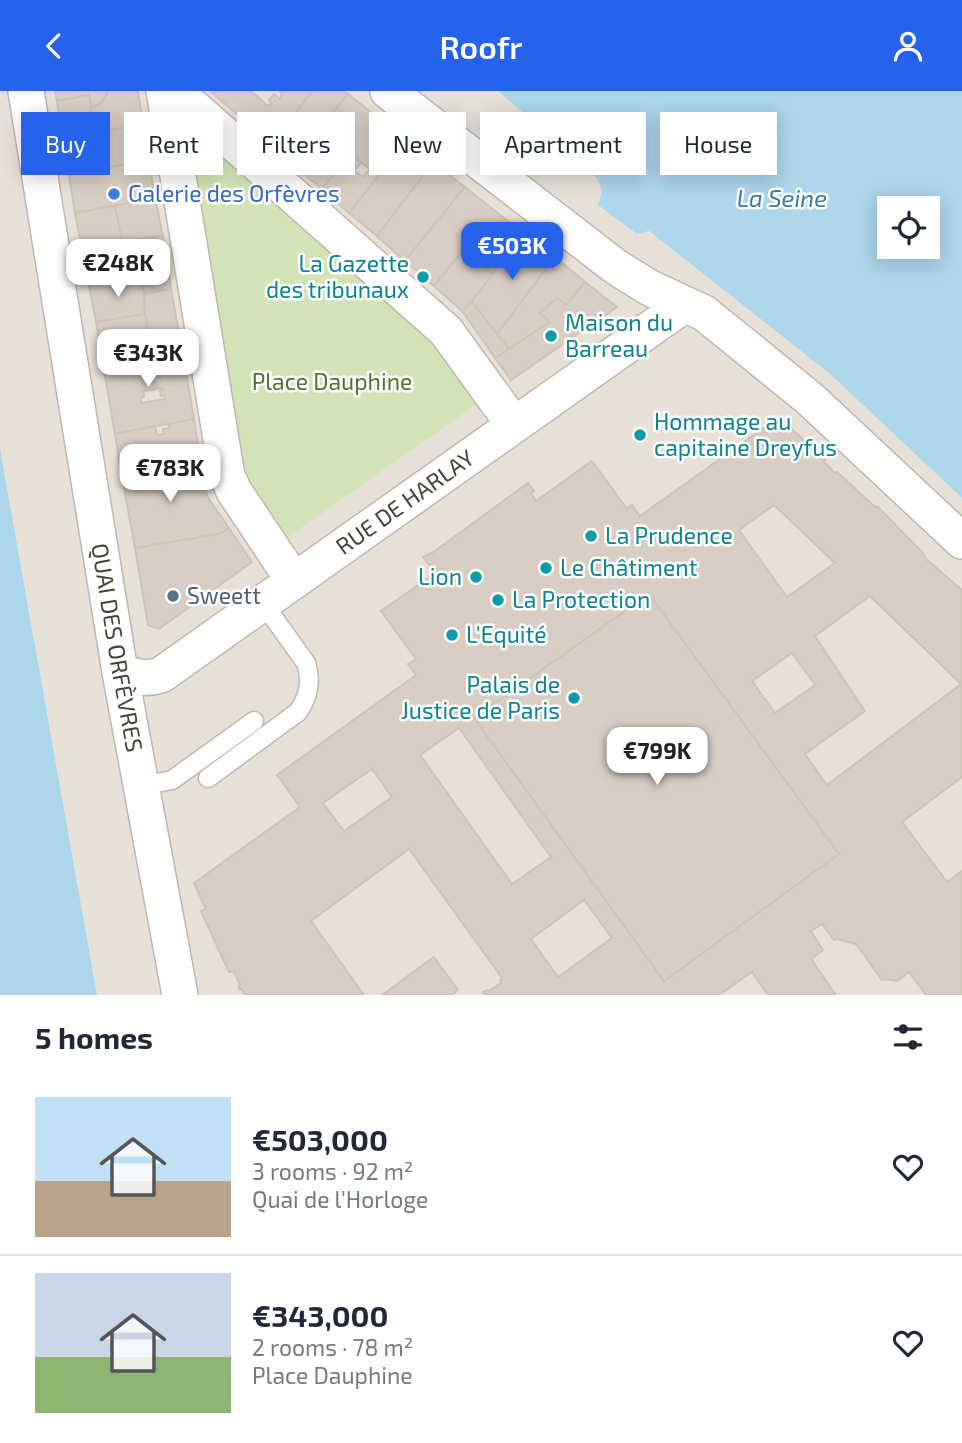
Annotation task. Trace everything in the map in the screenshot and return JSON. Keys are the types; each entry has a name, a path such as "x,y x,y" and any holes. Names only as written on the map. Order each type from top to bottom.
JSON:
{"street":[{"name":"QUAI DES ORFÈVRES","path":"26,91 120,672 180,995"},
{"path":"164,91 228,476 234,491 294,581"},
{"path":"175,91 446,331 514,425"},
{"path":"388,91 616,267 650,288 704,313 809,398 962,541"},
{"name":"RUE DE HARLAY","path":"120,672 137,678 161,675 684,305"}],"lane":[{"path":"208,778 298,712 310,686 306,663 263,603"},
{"path":"141,786 172,780 254,721"}],"shaded area":[{"path":"0,91 498,91 522,112 480,112 480,175 594,175 602,191 598,204 642,232 649,231 830,374 962,498 962,995 97,995 0,447"}],"green space":[{"name":"Place Dauphine","path":"223,156 237,168 237,175 245,175 436,340 481,401 288,537 247,478 193,175 223,175"}],"water":[{"name":"La Seine","path":"498,91 962,91 962,498 830,374 649,231 637,234 598,205 602,191 594,175 646,175 646,112 522,112"},
{"path":"0,447 1,454 97,995 0,995"}],"building":[{"path":"55,91 107,91 107,94 101,104 91,107 89,95 57,101"},
{"path":"107,91 138,91 141,112 124,112 124,128 110,130 110,112 92,112 91,107 101,104"},
{"path":"210,91 251,91 267,105 272,104 269,100 274,94 280,99 280,91 313,91 296,112 237,114"},
{"path":"313,91 344,91 348,94 334,112 296,112"},
{"path":"348,94 371,112 369,169 355,157 355,112 333,112"},
{"path":"89,95 92,112 59,112 57,101"},
{"path":"124,128 124,165 110,168 110,130"},
{"path":"355,158 361,163 355,171"},
{"path":"124,165 124,175 151,175 155,198 75,213 69,175 110,175 110,167"},
{"path":"369,170 369,175 378,176 349,213 322,189 333,175 355,175 355,171 363,177"},
{"path":"305,175 333,175 322,189"},
{"path":"380,175 424,175 377,236 349,213"},
{"path":"424,175 449,175 465,187 405,261 377,236"},
{"path":"465,187 523,233 493,274 484,266 487,261 486,252 480,248 477,252 482,257 478,262 463,250 434,286 405,261"},
{"path":"155,198 163,236 122,242 115,206"},
{"path":"115,206 122,242 82,249 75,213"},
{"path":"523,233 555,257 497,334 471,301"},
{"path":"163,236 171,289 144,294 134,240"},
{"path":"134,240 139,277 89,285 82,249"},
{"path":"463,250 493,274 463,312 434,286"},
{"path":"555,257 585,282 566,305 557,298 540,313 550,322 509,349 497,334"},
{"path":"139,277 144,294 145,314 96,322 89,285"},
{"name":"Maison du Barreau","path":"585,282 617,307 511,380 495,358 550,322 540,313 557,298 566,305"},
{"path":"171,289 181,344 152,350 144,294"},
{"path":"471,301 509,349 495,358 463,312"},
{"path":"145,314 152,350 102,359 96,322"},
{"path":"181,344 194,419 115,434 102,359","holes":["163,390 160,391 161,396 164,395 165,399 141,403 143,391"]},
{"name":"Palais de Justice de Paris","path":"779,417 825,460 823,461 835,473 878,507 926,559 962,590 962,777 902,822 947,882 962,871 962,995 926,995 909,972 897,981 882,980 856,944 834,940 822,924 811,931 823,950 811,959 836,995 768,995 752,972 719,995 484,995 483,992 501,983 502,978 409,849 311,921 364,995 245,995 238,986 240,985 234,971 229,972 201,911 206,909 194,883 300,807 277,775 416,675 408,664 416,659 381,611 437,572 423,557 528,483 534,491 531,493 536,501 592,461 627,509 632,505 640,516","holes":["774,505 835,563 787,597 739,530","870,596 961,684 827,785 805,754 865,711 815,636","792,653 815,685 775,713 752,681","459,728 551,857 512,884 420,755","372,769 392,797 344,831 323,803","767,788 806,841 675,934 670,934 634,882","584,900 612,938 558,977 531,939"]},
{"path":"194,419 200,457 121,472 115,434 155,426 157,435 164,434 163,429 169,428 169,424"},
{"path":"200,457 207,496 229,528 219,534 135,548 121,472"},
{"path":"229,528 252,562 159,629 148,625 135,548 219,534"},
{"path":"649,594 839,854 664,981 474,718"},
{"path":"434,957 458,990 452,995 382,995"}],"place":[{"name":"Galerie des Orfèvres","path":"114,194"},
{"name":"La Gazette des tribunaux","path":"423,277"},
{"name":"Maison du Barreau","path":"551,336"},
{"name":"Hommage au capitaine Dreyfus","path":"640,435"},
{"name":"La Prudence","path":"591,536"},
{"name":"Le Châtiment","path":"546,568"},
{"name":"Lion","path":"476,577"},
{"name":"Sweett","path":"173,596"},
{"name":"La Protection","path":"498,600"},
{"name":"L'Equité","path":"452,635"},
{"name":"Palais de Justice de Paris","path":"574,698"}]}
